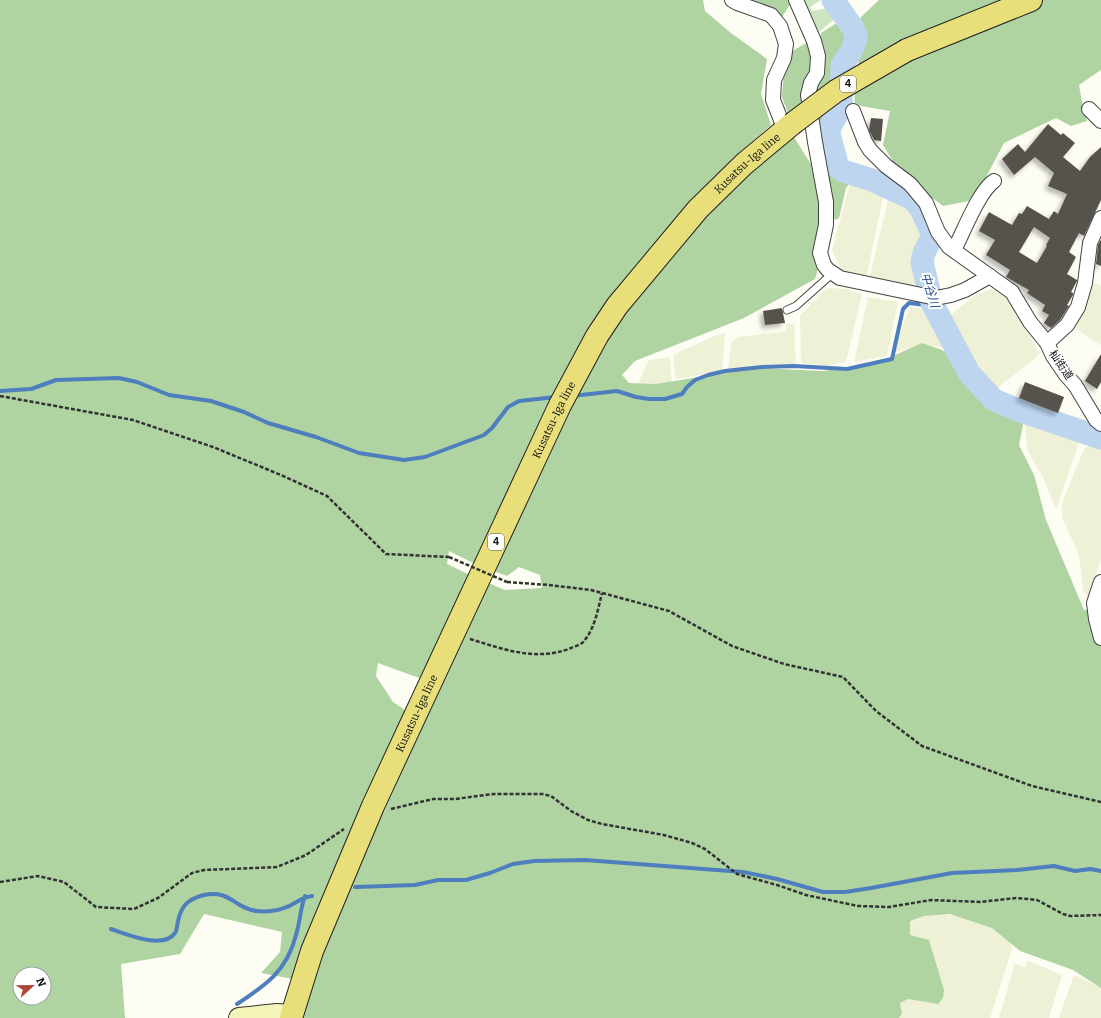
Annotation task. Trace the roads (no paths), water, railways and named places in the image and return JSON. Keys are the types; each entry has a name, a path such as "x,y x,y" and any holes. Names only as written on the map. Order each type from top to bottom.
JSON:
{"main road":[{"name":"Kusatsu-Iga line","path":"291,1017 312,951 369,816 560,405 597,336 617,306 698,209 744,164 788,127 836,91 906,50 1031,0"}],"street":[{"path":"732,0 771,15 780,26 786,44 784,58 774,80 773,100 788,127"},
{"path":"796,0 814,42 818,56 817,73 811,83 808,95 826,202 826,225 820,254 824,265 828,270 840,278 930,297 951,295 965,290 990,276"},
{"path":"1089,109 1101,121"},
{"path":"853,111 865,142 870,150 886,166 910,184 926,203 938,232 949,247 1012,292 1030,322 1047,344"},
{"path":"954,250 980,197 989,184 994,181"},
{"name":"杣街道","path":"1101,218 1090,244 1085,283 1078,307 1067,325 1047,344 1053,356 1075,385 1096,420 1101,424"},
{"path":"1101,582 1094,603 1101,638"},
{"path":"239,1018 277,1014 291,1017"}],"lane":[{"path":"787,310 796,306 833,274"}],"waterway":[{"name":"中谷川","path":"833,0 853,28 856,36 851,52 842,65 841,107 830,127 829,134 838,167 843,171 872,180 913,199 921,209 933,235 924,253 922,262 932,303 969,373 994,400 1018,410 1101,438"},
{"path":"572,396 617,391 636,397 665,399 682,394 695,380 725,371 762,367 794,366 847,369 892,359 903,309 909,303 934,306"},
{"path":"0,391 31,389 56,380 119,378 137,382 169,395 211,401 244,412 268,423 316,437 359,453 404,460 425,457 484,435 492,428 508,407 519,401 556,397"},
{"path":"355,887 415,885 438,880 466,880 513,864 534,861 585,860 743,872 777,879 823,892 845,892 952,873 1017,870 1054,866 1075,871 1090,869 1101,871"},
{"path":"111,929 153,941 162,940 169,938 175,933 183,907 190,901 204,895 220,895 243,907 257,911 274,911 288,907 304,898 312,896"},
{"path":"237,1004 266,983 281,968 292,948 305,896"}]}
